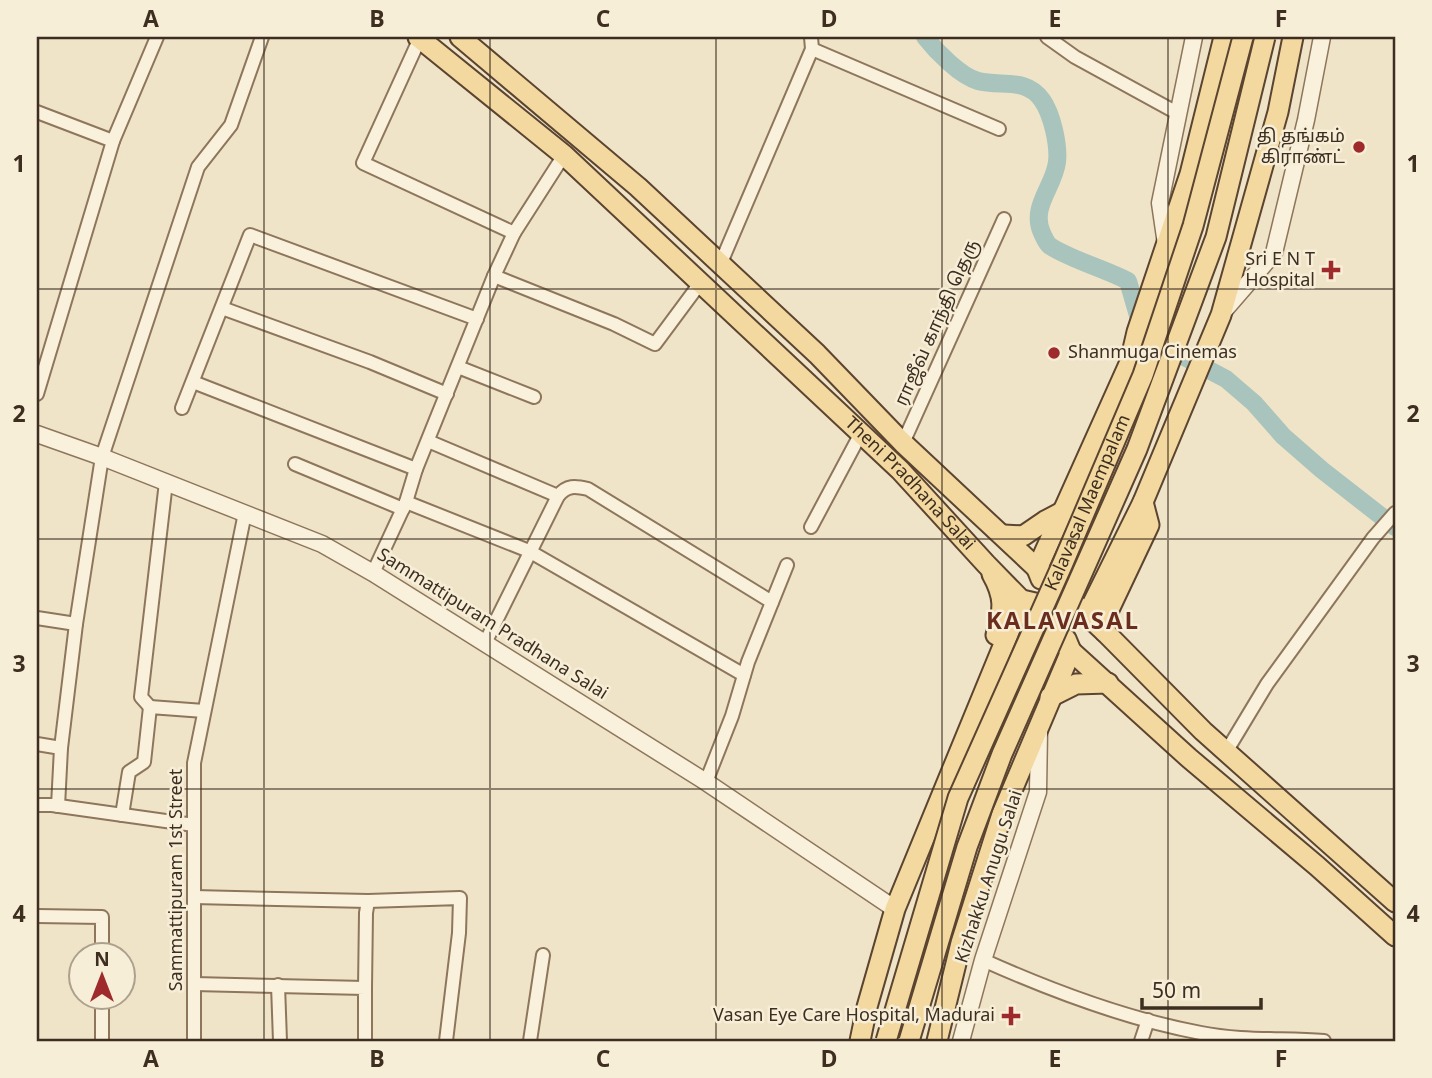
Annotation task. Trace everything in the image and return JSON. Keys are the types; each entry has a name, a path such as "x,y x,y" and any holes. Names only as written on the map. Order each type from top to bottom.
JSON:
{"main road":[{"name":"Theni Pradhana Salai","path":"460,37 638,187 817,354 903,443 1105,632 1226,752 1395,902"},
{"path":"937,1041 961,943 1002,814 1071,650 1037,569 1130,362 1137,332 1190,174 1224,37"},
{"name":"Kalavasal Maempalam","path":"886,1041 958,798 1063,563 1143,374 1192,226 1243,37"},
{"name":"Kalavasal Maempalam","path":"909,1041 971,835 1002,754 1137,449 1216,237 1265,37"},
{"path":"860,1041 867,1006 895,909 1022,600 1087,615 1143,502 1220,315 1278,112 1293,37"},
{"name":"Theni Pradhana Salai","path":"419,38 564,155 900,470 986,564 1071,650 1189,758 1395,936"},
{"path":"1105,632 1105,618 1149,525 1143,502"},
{"path":"1003,535 1023,536 1064,511"},
{"path":"964,742 961,713 995,640 1003,613 999,586 986,564"},
{"path":"1050,697 1076,684 1108,683"}],"street":[{"path":"37,394 113,141 157,37"},
{"path":"58,806 61,748 76,624 102,457 198,167 231,125 262,37"},
{"path":"1047,37 1075,57 1179,114"},
{"path":"1166,248 1160,203 1194,37"},
{"path":"1220,315 1274,253 1306,120 1322,37"},
{"path":"419,38 363,163 514,233"},
{"path":"720,265 811,43 999,129"},
{"path":"37,112 113,141"},
{"path":"373,573 404,505 494,276 514,233 564,155"},
{"name":"ராஜீவ் காந்தி தெரு","path":"903,443 1004,219"},
{"path":"183,408 250,235 477,319"},
{"path":"494,276 614,324 655,344 701,282"},
{"path":"222,307 447,394"},
{"path":"458,367 534,397"},
{"path":"193,382 416,469"},
{"name":"Sammattipuram Pradhana Salai","path":"37,434 322,544 373,573 706,782 895,909"},
{"path":"811,527 860,435"},
{"path":"428,441 558,496"},
{"path":"295,464 529,551 744,675"},
{"path":"166,482 141,697 150,707 204,711"},
{"path":"485,643 558,496 564,489 573,486 588,489 772,602"},
{"name":"Sammattipuram 1st Street","path":"194,1041 194,763 245,513"},
{"path":"1226,752 1266,684 1380,529 1395,513"},
{"path":"706,782 787,565"},
{"path":"37,618 76,624"},
{"path":"122,815 129,772 144,762 150,707"},
{"name":"Kizhakku Anugu Salai","path":"961,1041 983,960 1038,792 1039,722"},
{"path":"37,744 61,748"},
{"path":"37,806 58,806 194,825"},
{"path":"194,897 368,901 460,898 459,933 446,1041"},
{"path":"365,1041 368,901"},
{"path":"37,916 102,917 102,942"},
{"path":"530,1041 543,955"},
{"path":"983,960 1034,983 1148,1020 1203,1034 1324,1041"},
{"path":"194,984 365,988"},
{"path":"278,985 280,1041"},
{"path":"102,1012 102,1041"},
{"path":"1141,1041 1148,1020"}],"waterway":[{"path":"925,37 949,62 971,78 987,83 1021,85 1036,93 1046,106 1057,147 1055,171 1039,214 1039,224 1049,245 1068,256 1128,281 1143,335 1226,379 1254,403 1283,436 1395,527"}],"place":[{"name":"தி தங்கம் கிராண்ட்","path":"1359,147"},
{"name":"Sri E N T Hospital","path":"1331,270"},
{"name":"Shanmuga Cinemas","path":"1054,353"},
{"name":"Vasan Eye Care Hospital, Madurai","path":"1011,1016"}],"district":[{"name":"KALAVASAL","path":"1063,623"}]}
